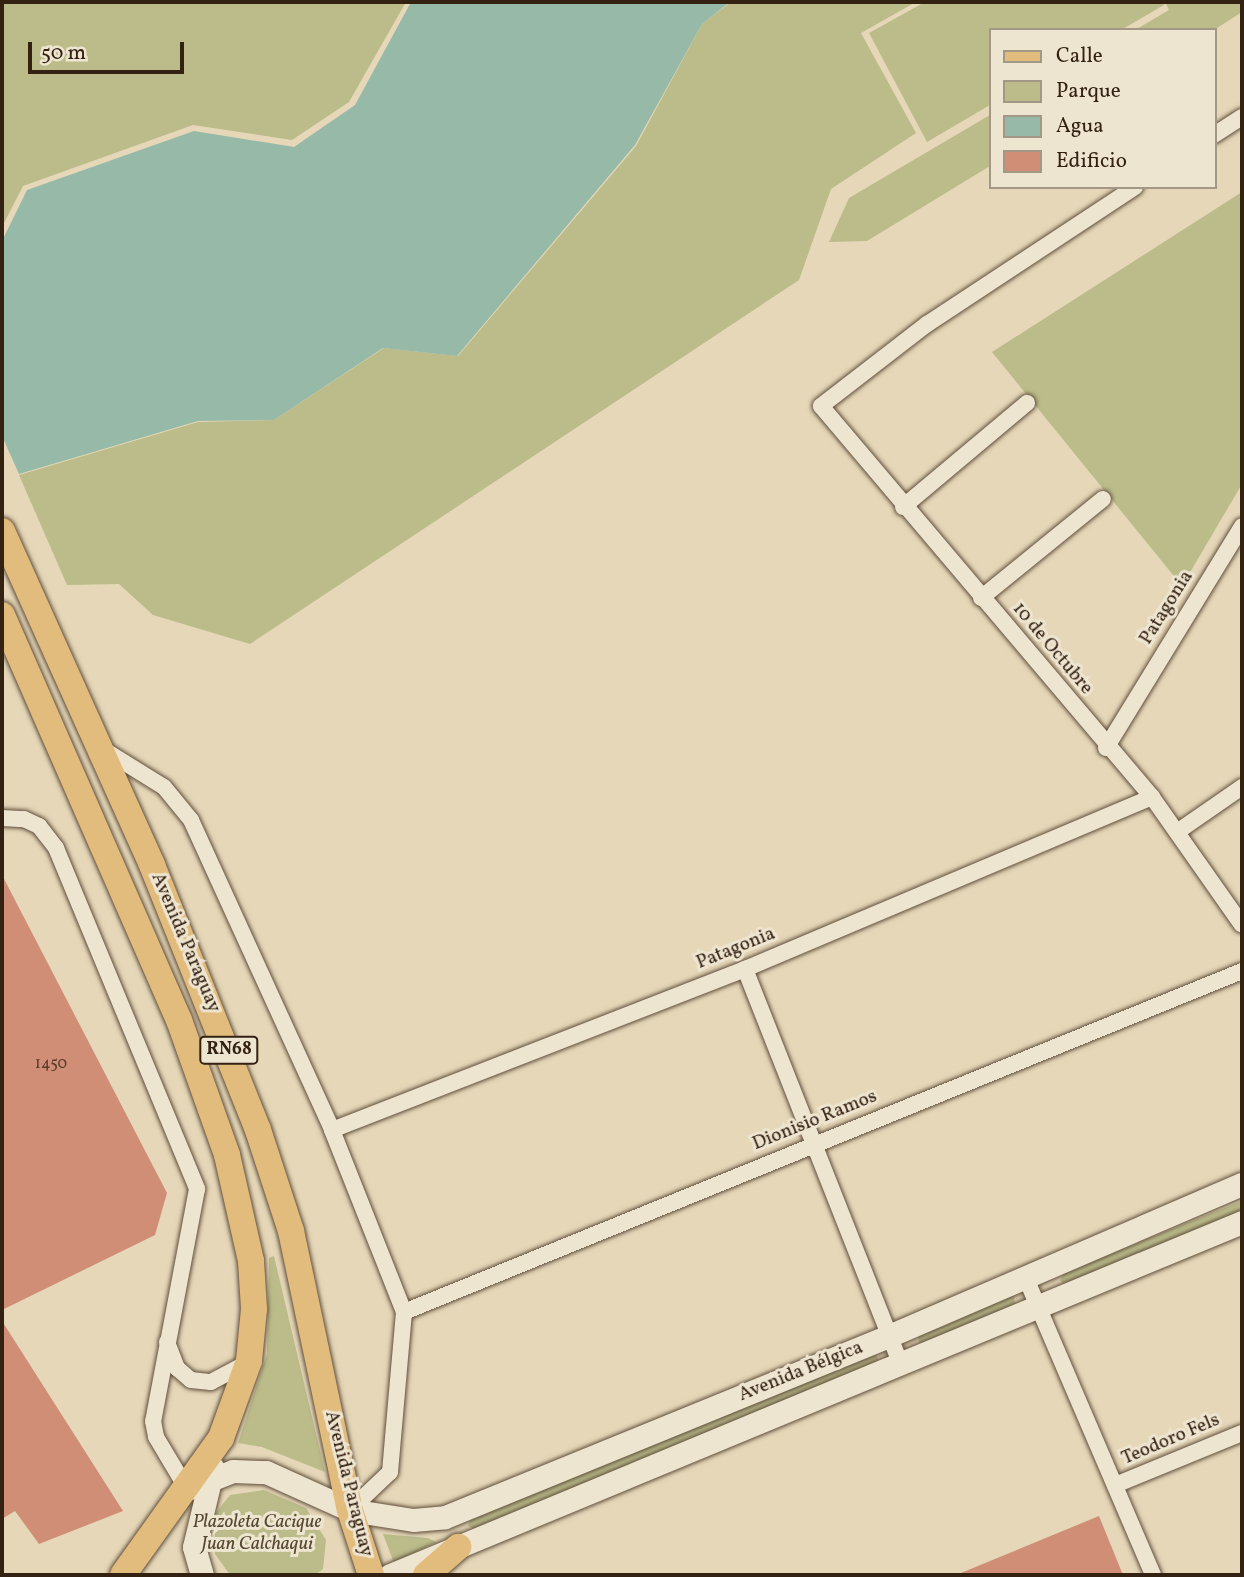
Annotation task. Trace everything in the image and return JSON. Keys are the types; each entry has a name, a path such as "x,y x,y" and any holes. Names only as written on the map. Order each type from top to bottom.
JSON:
{"main road":[{"name":"Avenida Paraguay","path":"2,531 101,748 226,1042 271,1168 291,1231 350,1510 370,1575"},
{"name":"Avenida Paraguay","path":"6,623 179,1020 227,1155 251,1261 254,1309 249,1361 221,1438 198,1484 123,1575"},
{"name":"Avenida Bélgica","path":"198,1484 233,1471 266,1472 350,1510 413,1520 445,1517 891,1335 1242,1184"},
{"name":"Avenida Bélgica","path":"390,1575 1242,1222"},
{"path":"198,1484 194,1547 202,1575"},
{"path":"426,1575 458,1547"}],"street":[{"path":"1216,134 1242,117"},
{"name":"10 de Octubre","path":"1132,189 927,324 821,406 1106,748 1152,797 1242,925"},
{"path":"904,507 1027,403"},
{"path":"981,598 1103,499"},
{"name":"Patagonia","path":"1106,748 1242,526"},
{"path":"101,748 164,787 191,820 332,1130 404,1312 390,1472 350,1510"},
{"path":"1177,832 1242,787"},
{"name":"Patagonia","path":"332,1130 745,969 1152,797"},
{"path":"2,818 24,818 39,826 56,848 197,1189 166,1340 153,1421 156,1437 198,1484"},
{"path":"745,969 901,1365"},
{"name":"Dionisio Ramos","path":"404,1312 1242,971"},
{"path":"1025,1276 1153,1575"},
{"path":"166,1340 177,1368 191,1380 211,1382 249,1361"},
{"name":"Teodoro Fels","path":"1115,1485 1242,1433"}],"green space":[{"path":"2,2 406,2 349,102 292,140 193,125 23,186 2,227"},
{"path":"731,2 916,2 861,33 916,133 831,189 799,280 250,644 153,615 119,584 67,585 19,475 198,422 274,420 384,348 458,356 636,146 702,24"},
{"path":"925,2 1162,2 1164,5 1124,28 988,28 988,106 927,142 869,33"},
{"path":"1165,2 1242,2 1242,12 1216,29 1138,28 1169,10"},
{"path":"988,116 988,167 867,241 829,242 849,198"},
{"path":"1242,192 1242,484 1182,586 992,352"},
{"path":"1242,1201 1242,1214 1064,1285 1060,1280 1065,1272"},
{"path":"274,1256 325,1472 262,1447 238,1443 267,1354 269,1258"},
{"path":"1006,1296 1014,1296 1015,1304 924,1344 919,1342 918,1334"},
{"path":"875,1352 879,1361 474,1529 468,1526 472,1516"},
{"name":"Plazoleta Cacique Juan Calchaqui","path":"264,1490 306,1508 326,1540 323,1569 315,1575 230,1575 215,1554 215,1514 230,1495"},
{"path":"383,1534 428,1538 436,1542 394,1563"}],"water":[{"path":"411,2 730,2 702,24 635,145 457,356 383,348 274,420 198,421 19,474 2,436 2,241 27,190 194,131 294,147 355,105"}],"building":[{"path":"2,875 167,1193 155,1235 2,1310"},
{"path":"2,1321 123,1511 39,1544 15,1511 2,1519"},
{"path":"1099,1516 1123,1575 956,1575"}]}
